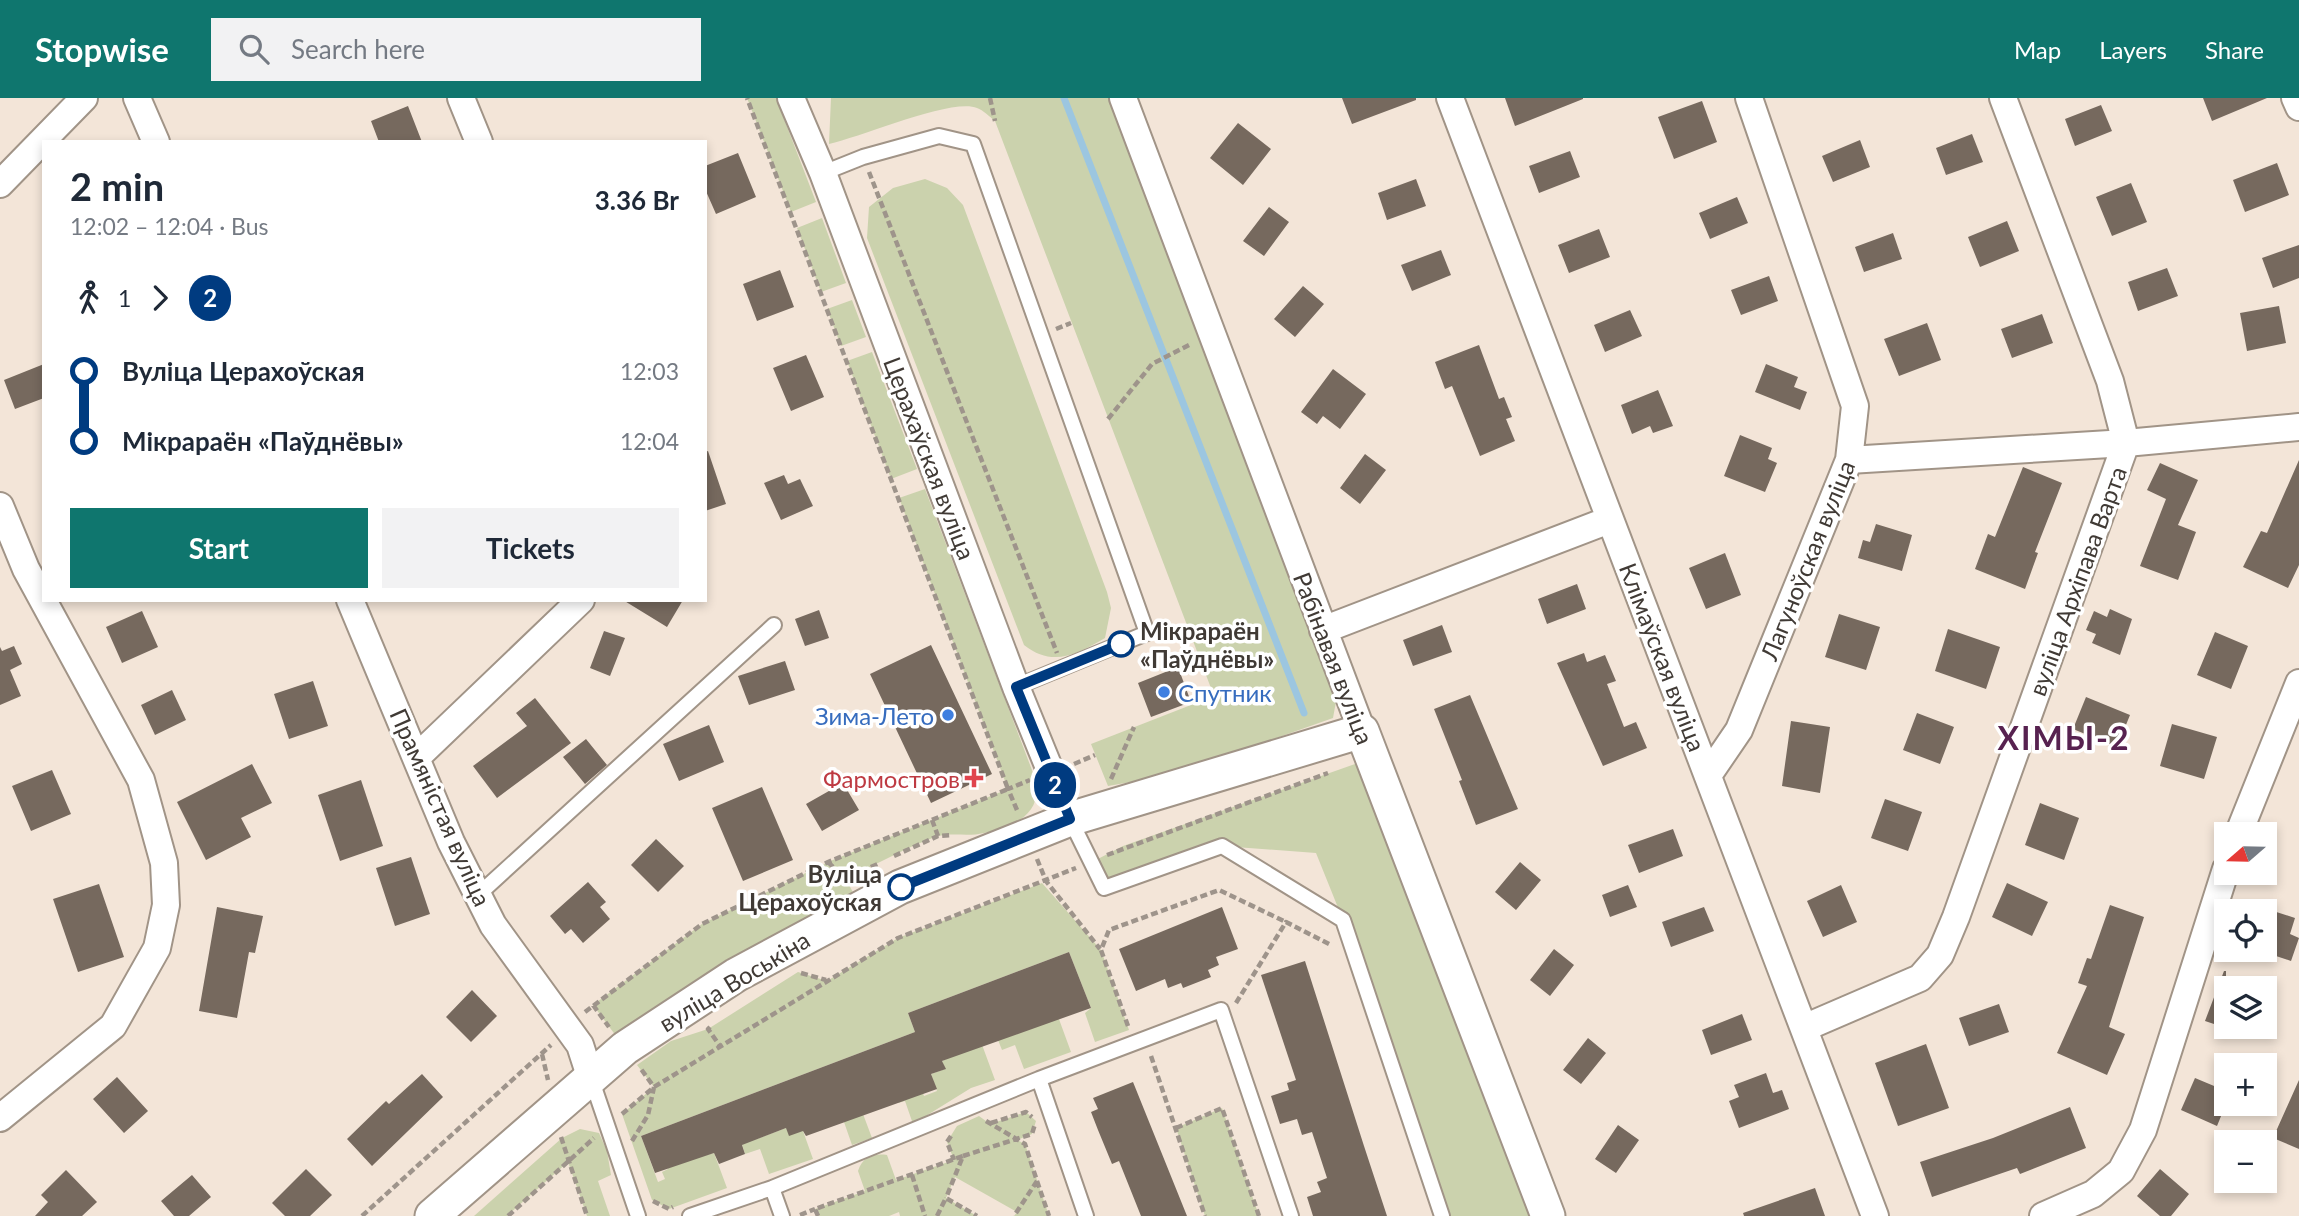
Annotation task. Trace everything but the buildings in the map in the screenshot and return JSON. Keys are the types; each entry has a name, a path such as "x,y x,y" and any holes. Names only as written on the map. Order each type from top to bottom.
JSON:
{"street":[{"path":"43,140 84,98"},
{"path":"137,98 155,140"},
{"path":"461,98 478,140"},
{"name":"Церахаўская вуліца","path":"790,98 823,173 1016,687 1070,819"},
{"name":"Рабінавая вуліца","path":"1123,98 1548,1216"},
{"name":"Клімаўская вуліца","path":"1450,98 1875,1216"},
{"name":"Лагуноўская вуліца","path":"1709,774 1739,730 1849,460 1855,407 1749,98"},
{"name":"вуліца Архіпава Варта","path":"1804,1028 1920,978 1940,955 2126,443 2110,381 2003,98"},
{"path":"2295,98 2299,107"},
{"path":"0,184 42,141"},
{"path":"1849,460 2126,443 2299,428"},
{"path":"0,506 26,569 42,598"},
{"path":"1323,629 1609,520"},
{"path":"0,1118 113,1026 157,948 166,905 164,863 141,780 44,602"},
{"name":"Прамяністая вуліца","path":"352,602 451,842 493,925 580,1045 590,1076"},
{"path":"417,757 578,602"},
{"path":"2243,822 2299,683"},
{"name":"вуліца Воськіна","path":"432,1216 625,1048 747,968 901,887 1070,819 1362,731"},
{"path":"2043,1216 2093,1194 2121,1171 2143,1130 2221,886"}],"lane":[{"path":"823,173 863,156 939,136 972,144 1147,633 1016,687"},
{"path":"478,895 774,625"},
{"path":"1070,819 1104,888 1222,846 1343,920 1442,1216"},
{"path":"685,1210 772,1188 1039,1079 1221,1010 1291,1216"},
{"path":"590,1076 638,1216"},
{"path":"1039,1079 1086,1216"},
{"path":"772,1188 782,1216"}],"path":[{"path":"747,98 1020,820"},
{"path":"990,98 995,121"},
{"path":"863,156 1062,668"},
{"path":"1108,419 1152,363 1184,349"},
{"path":"1108,786 1133,727"},
{"path":"1066,766 1095,755"},
{"path":"508,1216 654,1087 898,938 1046,881 1123,846 1333,772"},
{"path":"362,1216 593,1005 702,924 828,862 1035,779"},
{"path":"932,820 938,836"},
{"path":"1034,852 1046,881 1101,950 1129,1030 1146,1024 1152,1037 1151,1056 1205,1216"},
{"path":"828,862 845,879"},
{"path":"1101,950 1109,930 1219,890 1340,950"},
{"path":"1233,1008 1286,922"},
{"path":"798,972 827,981"},
{"path":"593,1005 616,1036"},
{"path":"708,1029 720,1046"},
{"path":"542,1054 549,1088"},
{"path":"1138,1060 1151,1056"},
{"path":"632,1142 648,1115 654,1087 637,1065"},
{"path":"1176,1128 1222,1108 1259,1216"},
{"path":"796,1216 1032,1134 1036,1121 1026,1112 990,1124"},
{"path":"622,1114 625,1123"},
{"path":"979,1116 1025,1144 1049,1216"},
{"path":"558,1125 587,1216"},
{"path":"954,1160 947,1142 957,1126"},
{"path":"628,1132 636,1153"},
{"path":"937,1216 963,1156"},
{"path":"912,1175 925,1216"},
{"path":"1014,1216 1037,1181"},
{"path":"648,1189 652,1200 669,1209 685,1210"},
{"path":"946,1198 975,1216"},
{"path":"816,1209 818,1216"}],"green space":[{"path":"747,98 776,98 816,202 791,212"},
{"path":"831,98 1109,98 1337,696 1333,718 1171,775 1108,786 1091,744 1214,696 995,121 977,108 948,108 829,144"},
{"path":"925,179 947,188 963,205 1107,592 1111,608 1105,638 1075,653 1045,656 1024,645 867,238 869,207 893,188"},
{"path":"822,218 846,283 821,292 797,228"},
{"path":"852,300 866,337 841,346 827,309"},
{"path":"872,352 917,469 891,479 847,361"},
{"path":"925,489 1035,778 1037,790 1031,809 1006,827 978,834 935,837 846,879 861,908 625,1048 593,1005 702,924 828,862 1008,789 899,498"},
{"path":"1372,758 1548,1216 1442,1216 1343,920 1316,853 1222,846 1104,888 1092,862 1123,846"},
{"path":"1042,883 1101,950 1129,1030 1095,1042 1085,1013 1091,1008 1069,952 908,1013 915,1032 641,1136 658,1182 665,1179 662,1172 668,1169 667,1165 714,1153 727,1188 669,1209 652,1200 622,1114 654,1087 637,1065 671,1041 708,1029 798,972 827,981 898,938"},
{"path":"1056,1011 1071,1052 1024,1069 1015,1045 1002,1050 996,1035"},
{"path":"981,1042 995,1080 971,1088 913,1124 905,1101 898,1103 919,1082 924,1096 937,1091 931,1074 945,1069 942,1061"},
{"path":"857,1098 872,1138 852,1145 844,1122"},
{"path":"1222,1108 1259,1216 1205,1216 1176,1128"},
{"path":"1026,1112 1036,1121 1032,1134 1017,1140 1025,1144 1049,1216 1014,1216 1017,1212 955,1177 946,1198 977,1216 900,1216 899,1212 889,1216 818,1216 815,1209 865,1191 858,1171 862,1162 869,1157 887,1155 896,1180 954,1160 947,1142 957,1126 979,1116 990,1124"},
{"path":"786,1128 803,1131 813,1159 769,1174 760,1149 745,1154 741,1141 757,1139"},
{"path":"580,1129 599,1133 607,1151 611,1175 598,1181 610,1216 587,1216 568,1162 507,1216 474,1216 562,1138"}],"waterway":[{"path":"1064,98 1304,713"}],"bus line":[{"name":"2","path":"901,887 1070,819 1016,687 1121,644"}],"place":[{"name":"Мікрараён «Паўднёвы»","path":"1121,644"},
{"name":"Спутник","path":"1164,692"},
{"name":"Зима-Лето","path":"948,715"},
{"name":"Фармостров","path":"974,778"},
{"name":"Вуліца Церахоўская","path":"901,887"}],"district":[{"name":"ХІМЫ-2","path":"2064,737"}]}
